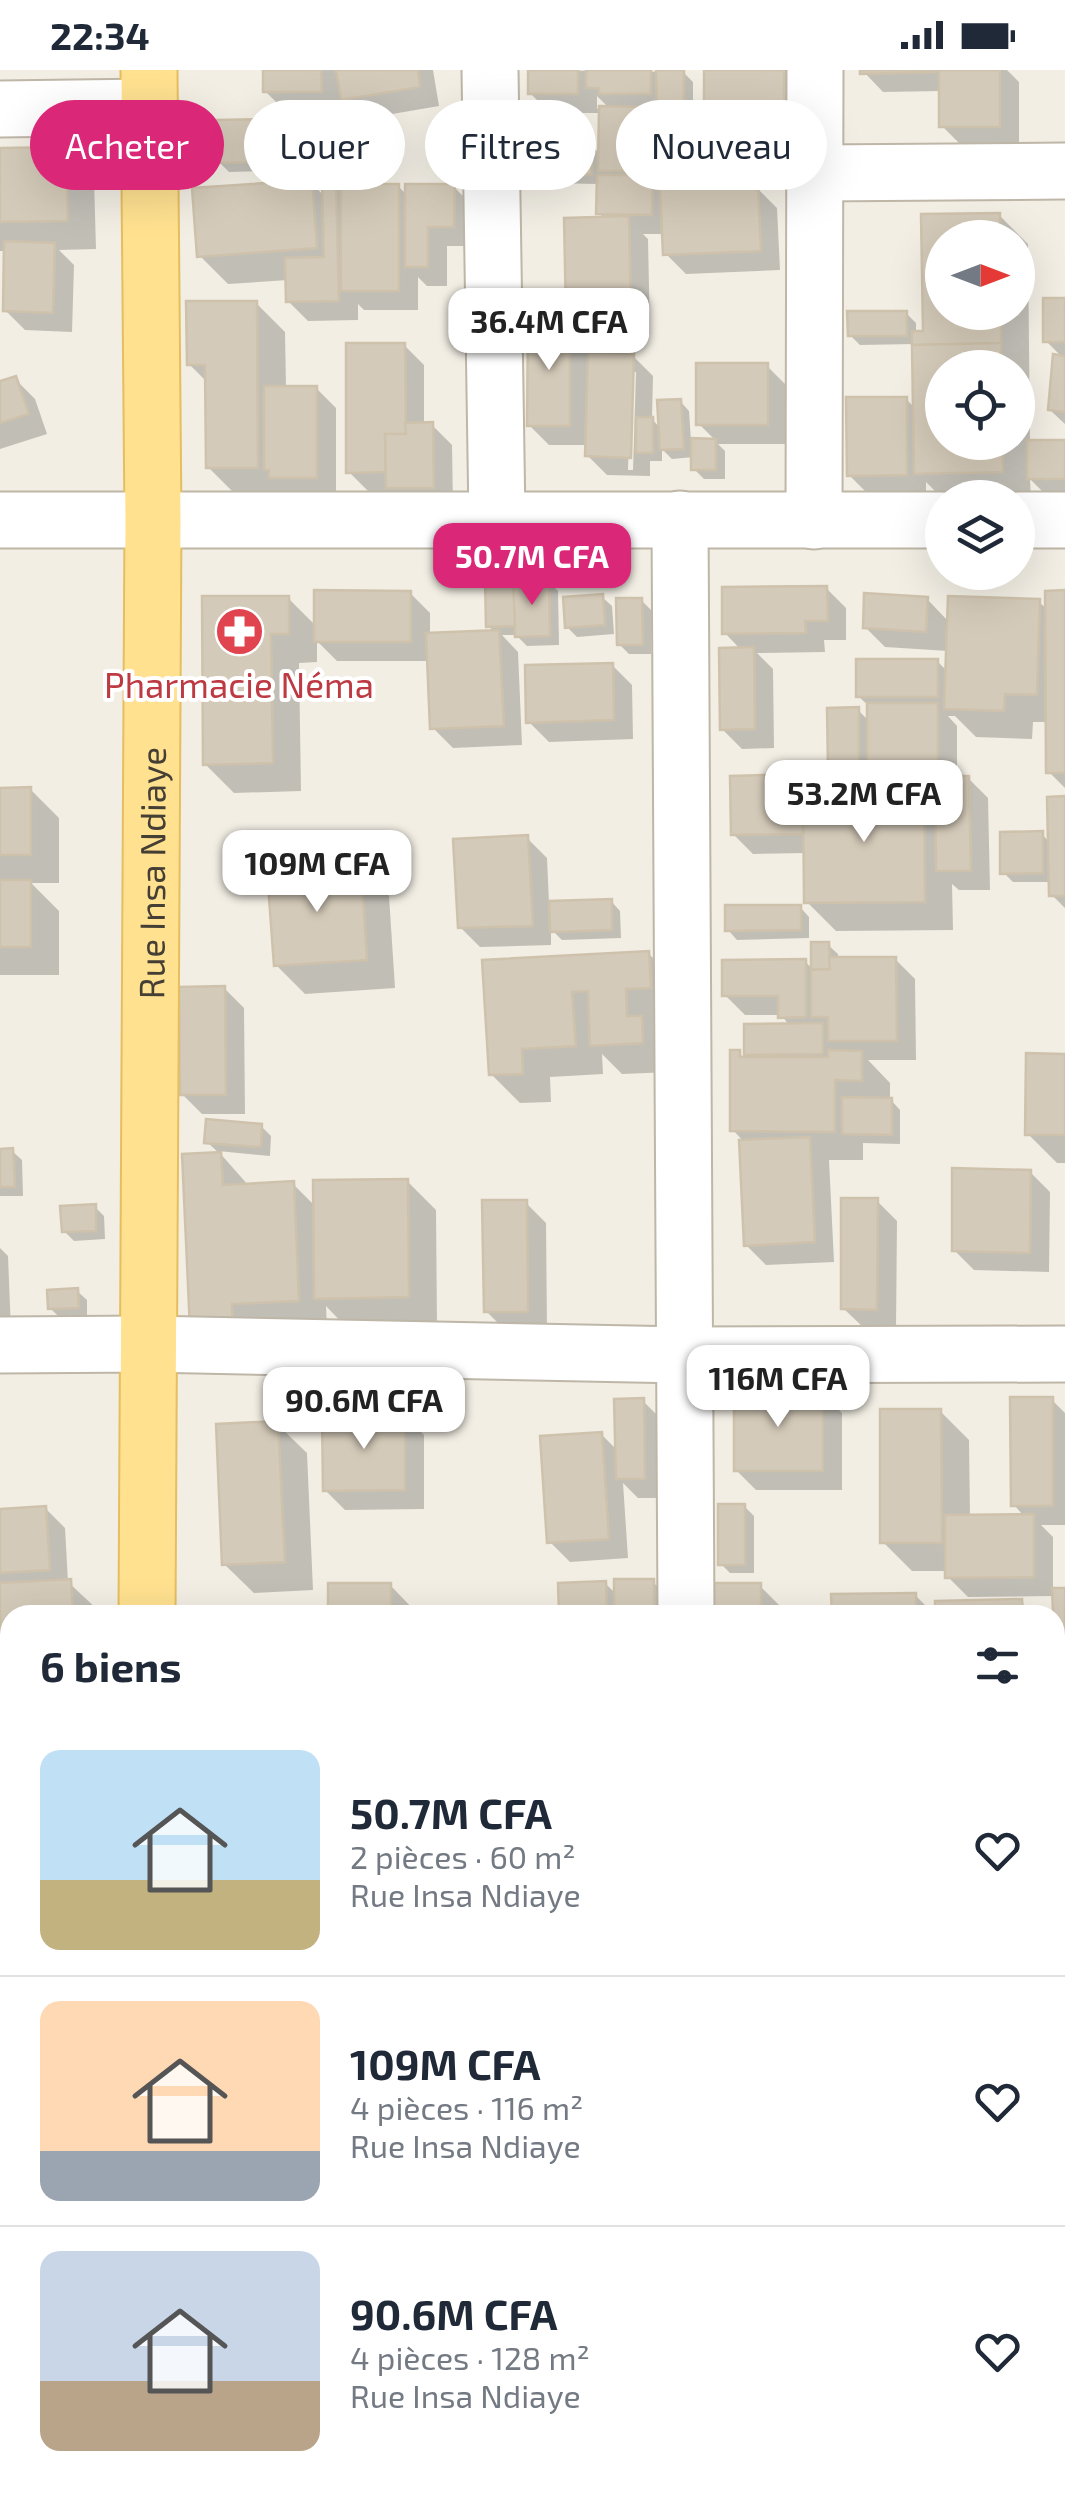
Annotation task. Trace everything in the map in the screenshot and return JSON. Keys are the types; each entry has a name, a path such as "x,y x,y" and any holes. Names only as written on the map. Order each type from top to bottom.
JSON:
{"main road":[{"name":"Rue Insa Ndiaye","path":"147,1605 153,520 149,88"}],"street":[{"path":"490,70 496,519"},
{"path":"816,70 816,100"},
{"path":"0,109 149,88"},
{"path":"827,173 1065,171"},
{"path":"814,521 817,190"},
{"path":"680,519 686,1605"},
{"path":"0,520 925,520"},
{"path":"1035,520 1065,520"},
{"path":"0,1345 148,1344 683,1356 1065,1354"}],"building":[{"path":"263,70 321,70 322,92 263,92"},
{"path":"336,70 418,70 420,87 341,100"},
{"path":"528,70 578,70 578,94 528,94"},
{"path":"586,70 651,70 651,94 599,94 599,88 586,88"},
{"path":"656,70 684,70 684,100 657,100"},
{"path":"704,70 784,70 784,100 704,100"},
{"path":"860,70 936,70 936,72 860,74"},
{"path":"939,70 1000,70 1000,127 939,127"},
{"path":"599,106 616,106 616,171 598,171"},
{"path":"244,119 244,162 224,163 224,120"},
{"path":"0,148 30,148 30,190 67,190 68,221 0,222"},
{"path":"597,175 616,175 616,190 653,190 652,215 596,214"},
{"path":"405,184 425,184 425,190 455,190 454,227 428,227 428,267 405,267"},
{"path":"244,185 244,190 313,190 317,248 197,257 192,190 224,190 224,186"},
{"path":"322,190 336,190 339,301 286,302 285,258 324,257"},
{"path":"341,190 399,190 399,291 341,291"},
{"path":"660,190 758,190 761,251 663,255"},
{"path":"1000,213 1000,220 925,220 925,330 1001,330 1001,343 912,345 912,331 923,331 921,214"},
{"path":"629,216 631,315 566,316 564,218"},
{"path":"4,241 55,243 53,313 3,311"},
{"path":"1043,298 1065,298 1065,342 1043,342"},
{"path":"186,301 257,301 258,468 206,468 205,365 187,365"},
{"path":"847,311 907,311 907,336 848,336"},
{"path":"528,320 570,320 570,426 527,426"},
{"path":"575,322 626,323 626,345 575,345"},
{"path":"346,343 405,343 406,434 385,434 386,472 346,473"},
{"path":"1001,343 1001,350 925,350 925,460 1003,460 1003,472 914,474 912,345"},
{"path":"588,352 634,354 631,458 585,456"},
{"path":"1053,354 1065,356 1065,412 1048,410"},
{"path":"696,363 768,363 768,425 696,425"},
{"path":"16,376 29,414 0,423 0,381"},
{"path":"264,386 317,386 317,478 269,478 269,470 264,470"},
{"path":"846,397 907,397 907,475 847,476"},
{"path":"681,399 684,449 660,450 657,400"},
{"path":"636,417 653,417 653,453 636,453"},
{"path":"433,422 434,488 386,488 385,434 406,434 405,423"},
{"path":"691,438 716,439 716,470 691,470"},
{"path":"1035,440 1065,440 1065,479 1027,479 1027,460 1035,460"},
{"path":"549,579 550,636 515,637 513,580"},
{"path":"485,580 513,580 515,626 486,627"},
{"path":"827,586 828,621 805,621 806,633 722,634 722,587"},
{"path":"314,590 411,591 411,642 314,642"},
{"path":"1065,590 1065,773 1046,773 1045,591"},
{"path":"864,593 928,597 926,632 863,628"},
{"path":"603,594 605,625 565,628 563,597"},
{"path":"202,596 289,596 289,634 271,634 273,763 203,765"},
{"path":"948,596 1040,599 1037,695 1005,694 1004,711 944,709"},
{"path":"616,598 642,598 643,645 617,645"},
{"path":"499,630 504,726 430,729 426,633"},
{"path":"754,647 755,729 720,730 719,648"},
{"path":"856,659 938,659 938,697 856,697"},
{"path":"613,663 614,720 526,723 525,665"},
{"path":"867,703 938,703 938,766 867,765"},
{"path":"859,707 859,770 828,770 827,708"},
{"path":"802,774 803,834 731,835 730,776"},
{"path":"935,776 969,776 971,871 936,871"},
{"path":"31,787 31,855 0,855 0,788"},
{"path":"924,787 925,902 804,903 803,789"},
{"path":"1065,796 1065,896 1049,896 1047,797"},
{"path":"1043,831 1043,873 1000,874 1000,832"},
{"path":"528,835 533,926 458,928 453,839"},
{"path":"361,864 367,960 274,966 267,870"},
{"path":"0,880 31,880 31,947 0,947"},
{"path":"612,899 612,930 550,932 549,901"},
{"path":"725,905 801,905 801,930 725,931"},
{"path":"811,942 829,942 830,969 811,970"},
{"path":"649,951 651,988 626,989 627,1016 642,1016 643,1043 590,1046 588,991 572,992 576,1046 522,1049 523,1074 489,1075 482,960"},
{"path":"829,957 896,957 897,1041 828,1041 828,1017 811,1017 811,970 830,969"},
{"path":"806,959 806,1017 778,1018 778,996 722,996 722,960"},
{"path":"225,986 226,1095 180,1095 179,987"},
{"path":"823,1023 823,1054 744,1055 744,1024"},
{"path":"730,1050 740,1050 740,1057 828,1057 828,1050 862,1051 862,1081 835,1080 835,1132 730,1131"},
{"path":"1026,1053 1065,1054 1065,1135 1025,1135"},
{"path":"842,1097 892,1098 892,1135 842,1134"},
{"path":"206,1119 262,1124 261,1147 204,1143"},
{"path":"810,1137 815,1242 744,1246 739,1140"},
{"path":"13,1148 15,1187 0,1187 0,1149"},
{"path":"221,1152 223,1185 294,1181 299,1301 232,1304 233,1327 190,1329 182,1154"},
{"path":"952,1168 1031,1170 1030,1253 952,1251"},
{"path":"408,1179 409,1297 314,1299 313,1180"},
{"path":"841,1198 878,1198 877,1310 841,1309"},
{"path":"482,1200 527,1200 528,1312 484,1312"},
{"path":"96,1204 96,1231 62,1232 60,1206"},
{"path":"78,1288 79,1308 48,1309 47,1290"},
{"path":"734,1390 823,1390 823,1471 734,1471"},
{"path":"1010,1397 1053,1397 1053,1506 1011,1506"},
{"path":"644,1398 645,1479 616,1479 614,1399"},
{"path":"880,1409 941,1409 942,1543 880,1543"},
{"path":"405,1413 405,1490 323,1491 322,1414"},
{"path":"278,1421 285,1562 222,1565 216,1424"},
{"path":"602,1432 609,1539 547,1543 540,1436"},
{"path":"718,1504 745,1504 745,1565 718,1565"},
{"path":"46,1506 50,1570 0,1573 0,1509"},
{"path":"1034,1514 1034,1577 945,1578 945,1515"},
{"path":"71,1579 72,1605 0,1605 0,1583"},
{"path":"614,1579 654,1579 654,1605 614,1605"},
{"path":"606,1581 607,1605 559,1605 558,1583"},
{"path":"328,1583 391,1583 391,1605 328,1605"},
{"path":"714,1583 761,1583 761,1605 714,1605"},
{"path":"1052,1588 1065,1588 1065,1605 1053,1605"},
{"path":"916,1593 916,1605 832,1605 831,1594"},
{"path":"1022,1599 1022,1605 935,1605 935,1601"}],"place":[{"name":"Pharmacie Néma","path":"239,632"}]}
